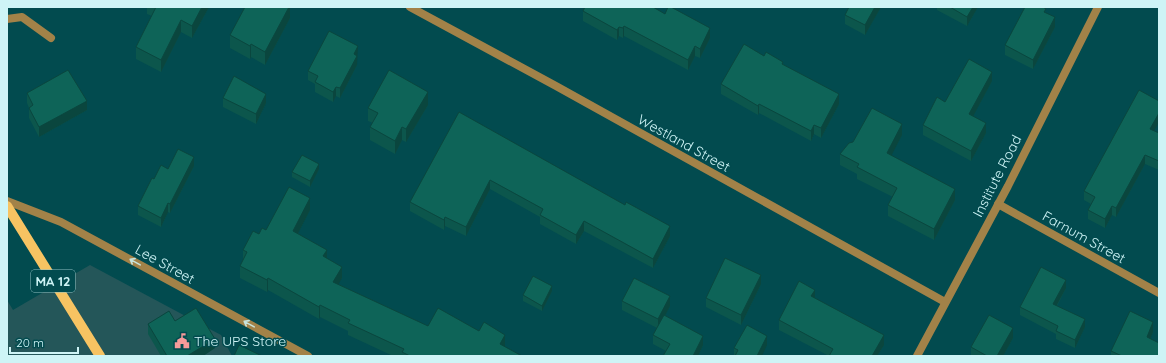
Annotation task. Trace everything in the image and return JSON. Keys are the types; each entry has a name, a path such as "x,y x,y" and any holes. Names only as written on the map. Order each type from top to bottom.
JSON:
{"main road":[{"name":"MA 12","path":"7,206 100,356"}],"street":[{"name":"Westland Street","path":"410,7 556,86 945,302"},
{"name":"Institute Road","path":"917,356 998,204 1098,7"},
{"path":"7,19 22,17 51,38"},
{"name":"Lee Street","path":"7,201 62,222 308,356"},
{"name":"Farnum Street","path":"998,204 1159,293"}],"shaded area":[{"path":"90,265 221,335 232,356 7,356 7,300 13,310"}],"building":[{"path":"156,7 202,7 192,26 181,20 161,60 136,47"},
{"path":"245,7 289,7 265,52 230,35"},
{"path":"585,7 653,7 665,14 668,7 671,7 710,28 700,49 695,46 688,60 624,26 623,28 619,27 617,30 583,11"},
{"path":"849,7 875,7 865,25 845,15"},
{"path":"950,7 973,7 967,17"},
{"path":"1025,7 1043,7 1046,9 1044,12 1055,17 1033,60 1005,45"},
{"path":"329,31 358,46 354,54 357,56 340,88 336,87 333,92 315,82 318,76 308,71"},
{"path":"744,44 764,56 766,52 783,62 782,64 839,94 821,128 814,125 811,131 759,104 758,106 721,84"},
{"path":"969,59 992,72 969,114 986,123 971,151 923,125 937,97 945,102"},
{"path":"68,70 87,101 39,127 29,108 33,105 27,93"},
{"path":"389,70 428,92 406,129 402,127 395,141 370,127 378,113 368,108"},
{"path":"234,76 266,94 256,114 223,98"},
{"path":"1139,90 1159,101 1159,113 1150,129 1159,133 1159,161 1145,155 1116,208 1112,206 1105,219 1088,210 1095,197 1084,191"},
{"path":"872,108 902,124 887,153 955,189 934,229 888,205 897,188 857,167 859,164 840,154 849,143 853,142"},
{"path":"459,112 625,205 626,202 670,226 653,259 584,221 576,235 540,215 543,209 490,180 466,227 445,217 444,220 410,202"},
{"path":"178,149 194,157 170,204 168,203 161,218 138,206 152,178 154,179 161,165 168,169"},
{"path":"302,155 319,164 310,181 292,172"},
{"path":"289,187 310,198 293,231 327,250 323,256 342,267 333,282 428,326 438,308 479,331 484,322 505,335 500,344 522,356 410,356 402,352 404,349 348,323 350,320 320,305 319,307 268,278 267,280 240,266 247,252 243,250 253,231 259,234 262,228 266,230"},
{"path":"725,258 761,275 741,315 706,298"},
{"path":"1041,267 1066,280 1053,304 1085,319 1075,340 1056,331 1058,326 1020,307"},
{"path":"533,276 552,286 542,306 523,295"},
{"path":"634,278 670,296 658,319 622,301"},
{"path":"799,281 815,290 811,296 884,335 872,356 829,356 833,349 779,320"},
{"name":"The UPS Store","path":"196,308 215,339 187,356 167,356 148,324 169,311 175,321"},
{"path":"1130,311 1153,322 1147,337 1159,343 1159,356 1122,356 1111,351"},
{"path":"664,315 703,336 693,356 663,356 670,344 653,335"},
{"path":"989,315 1013,328 997,356 987,356 971,347"},
{"path":"747,325 767,336 757,356 735,356 738,350 734,348"},
{"path":"239,345 262,356 234,356"}],"place":[{"name":"The UPS Store","path":"182,341"}]}
